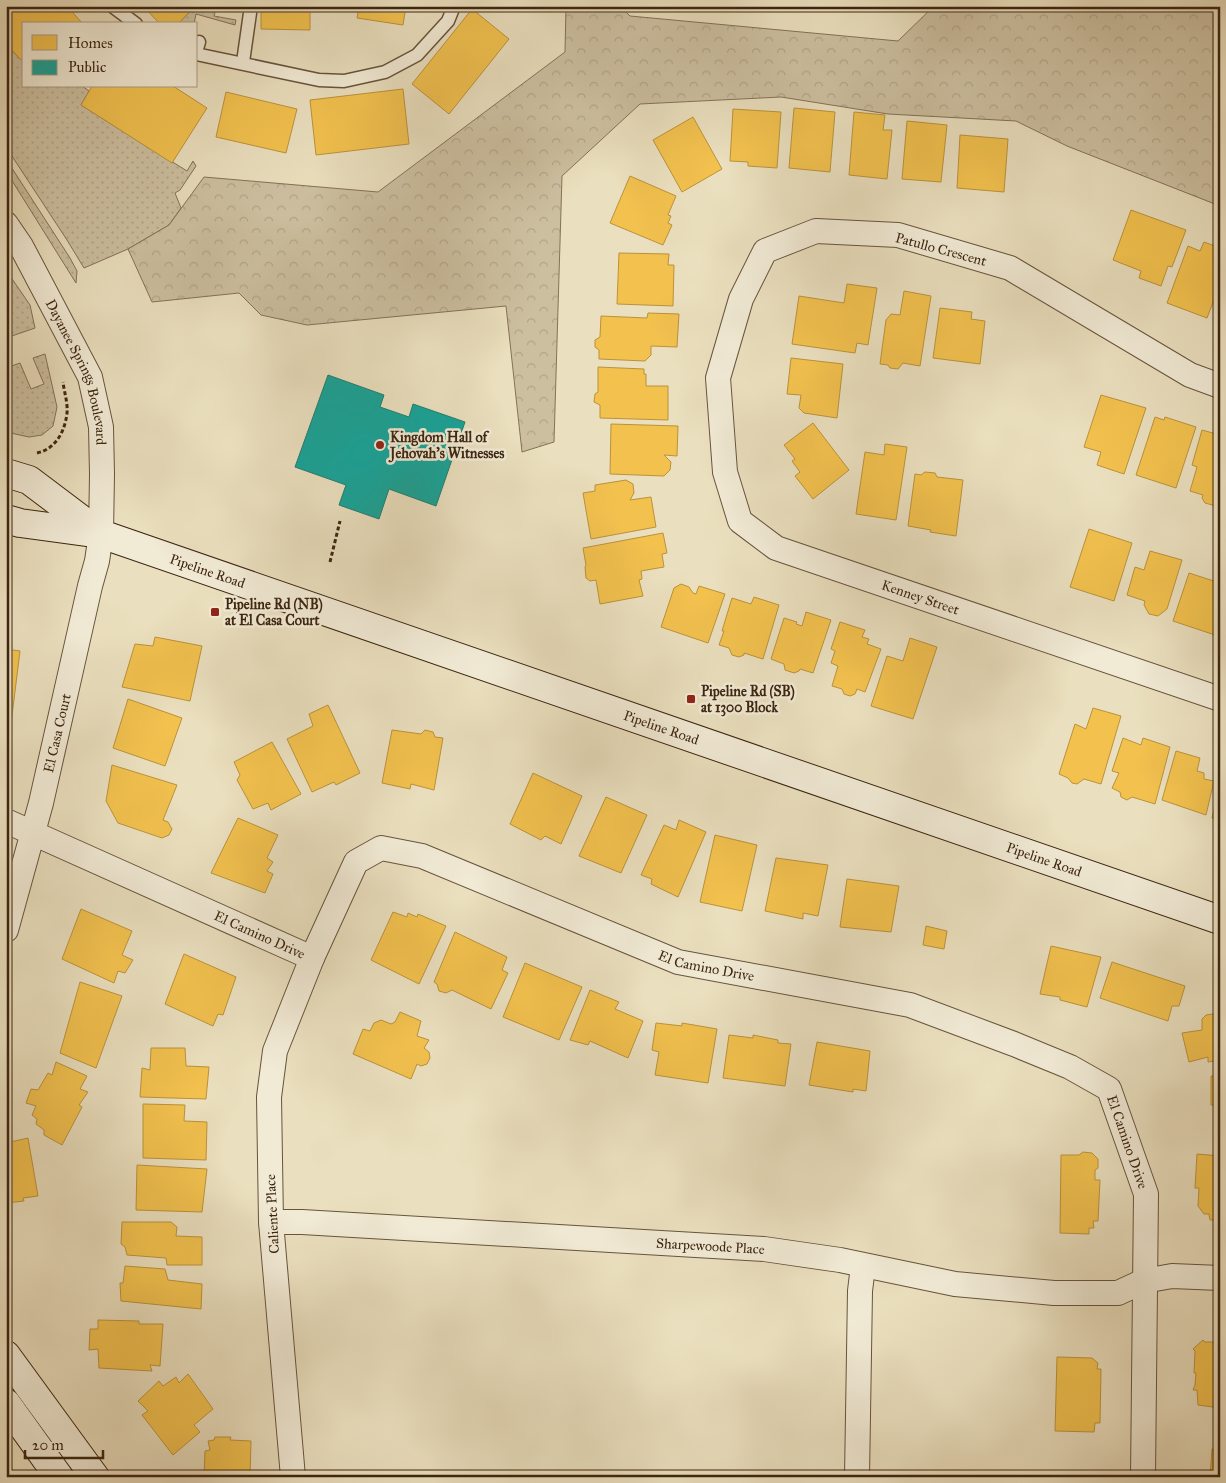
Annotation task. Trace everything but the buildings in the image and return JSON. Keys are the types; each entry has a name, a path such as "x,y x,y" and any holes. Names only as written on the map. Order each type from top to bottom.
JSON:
{"main road":[{"name":"Pipeline Road","path":"6,473 29,480 101,534"},
{"name":"Pipeline Road","path":"6,519 20,523 101,534 1220,920"},
{"path":"6,1355 95,1477"},
{"path":"6,1403 60,1477"}],"street":[{"name":"Dayanee Springs Boulevard","path":"6,224 22,246 90,377 101,427 101,534"},
{"name":"Patullo Crescent","path":"721,404 718,378 741,299 765,252 816,231 898,235 1010,268 1190,375 1220,386"},
{"name":"Kenney Street","path":"721,404 726,472 740,521 776,548 1220,699"},
{"name":"El Casa Court","path":"6,930 34,834 97,561 101,534"},
{"name":"El Camino Drive","path":"6,821 312,958 356,862 380,848 422,856 678,962 910,1005 1070,1067 1109,1089 1146,1194 1143,1477"},
{"name":"Caliente Place","path":"293,1477 271,1222 269,1097 276,1052 312,958"},
{"name":"Sharpewoode Place","path":"271,1222 302,1222 764,1249 840,1260 956,1284 1054,1293 1118,1294 1144,1281 1172,1276 1220,1278"},
{"path":"858,1477 860,1291 862,1266"}],"lane":[{"path":"112,6 133,22"},
{"path":"243,62 251,6"},
{"path":"198,49 319,80 344,81 385,72 417,55 448,21 454,6"}],"path":[{"path":"31,453 39,454 51,448 63,431 68,411 62,379"},
{"path":"330,562 340,521"},
{"path":"6,1462 16,1477"}],"green space":[{"path":"195,6 212,6 211,9 216,9 214,16 236,20 235,25 196,14 194,22 180,22"},
{"path":"566,6 620,6 630,16 898,41 934,6 1220,6 1220,206 1067,146 1016,121 888,114 781,97 640,104 562,176 554,442 522,452 506,306 307,325 261,315 239,293 152,302 128,249 169,225 204,177 378,192 565,52"},
{"path":"6,44 22,61 22,88 85,88 89,91 81,105 187,171 193,161 196,166 180,190 175,193 181,208 169,225 128,249 84,268 6,147"},
{"path":"6,159 70,258 77,271 76,283 6,171"},
{"path":"6,270 30,305 35,328 6,338"},
{"path":"45,354 57,407 53,426 42,435 29,437 6,432 6,368 20,363 31,389 44,384 33,358"}],"place":[{"name":"Kingdom Hall of Jehovah's Witnesses","path":"380,445"},
{"name":"Pipeline Rd (NB) at El Casa Court","path":"215,612"},
{"name":"Pipeline Rd (SB) at 1300 Block","path":"691,699"}]}
